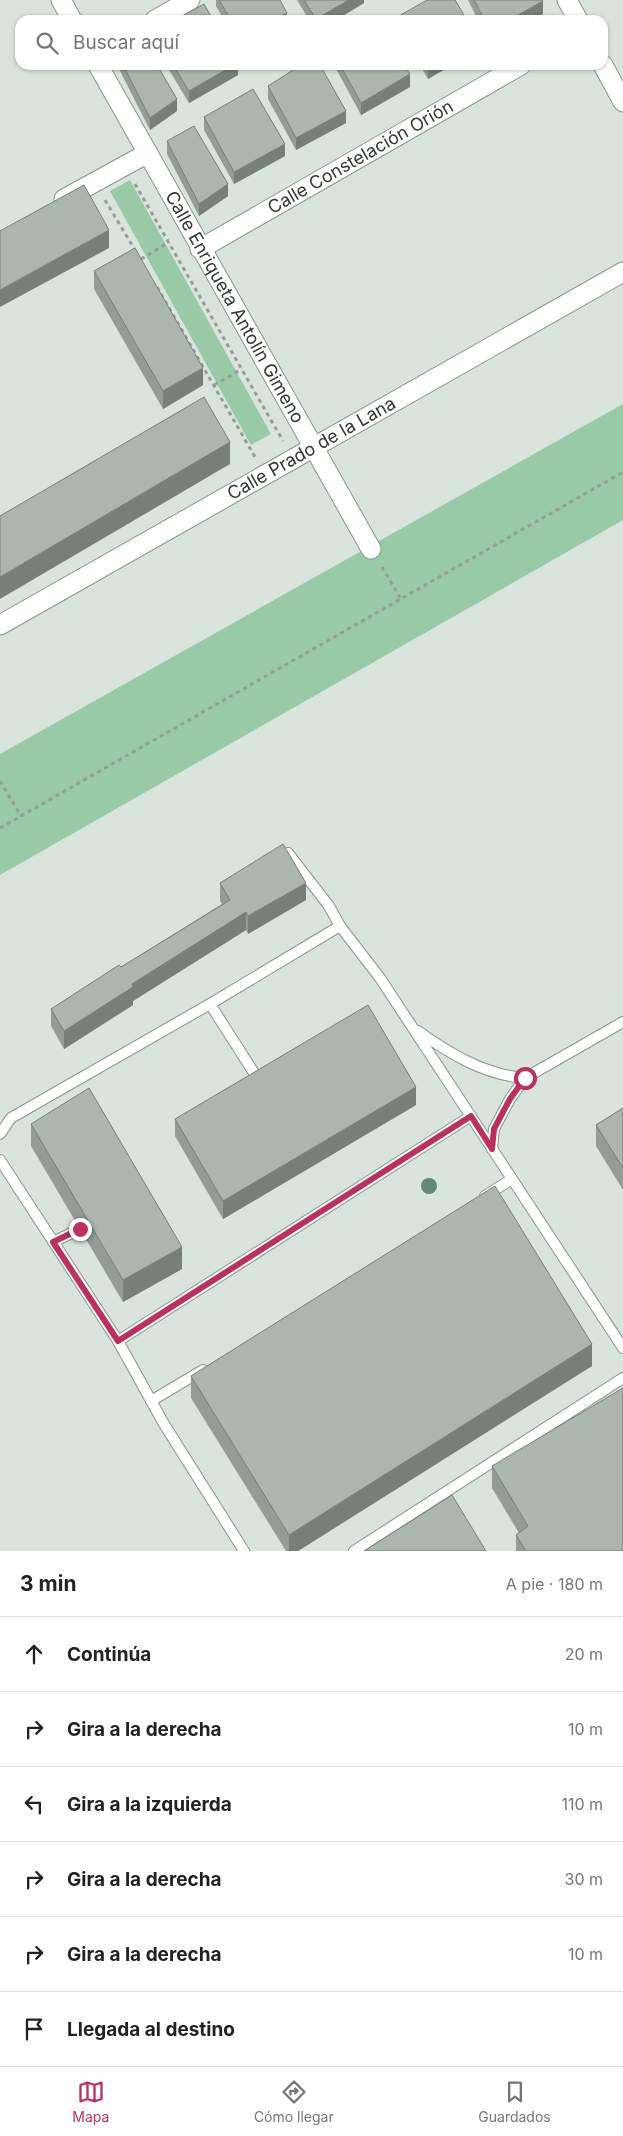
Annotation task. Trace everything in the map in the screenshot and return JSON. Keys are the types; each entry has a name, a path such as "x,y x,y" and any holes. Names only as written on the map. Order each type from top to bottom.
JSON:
{"street":[{"path":"61,0 69,15"},
{"path":"164,15 190,0"},
{"path":"566,0 575,15"},
{"name":"Calle Enriqueta Antolín Gimeno","path":"101,70 200,249 315,446 371,549"},
{"name":"Calle Constelación Orión","path":"200,249 512,70"},
{"path":"606,70 623,102"},
{"path":"51,206 148,153"},
{"name":"Calle Prado de la Lana","path":"0,625 623,272"}],"lane":[{"path":"288,852 329,906 340,926 380,978 623,1348"},
{"path":"0,1134 11,1118 210,1004 340,926"},
{"path":"210,1004 262,1085"},
{"path":"492,1149 494,1129 510,1099 525,1078 623,1022"},
{"path":"412,1026 474,1066 505,1077 525,1078"},
{"path":"118,1341 471,1116"},
{"path":"0,1160 118,1341 151,1401 244,1551"},
{"path":"479,1200 512,1179"},
{"path":"53,1242 80,1229"},
{"path":"151,1401 210,1365"},
{"path":"354,1551 623,1378"}],"path":[{"path":"125,167 293,459"},
{"path":"94,182 136,250"},
{"path":"146,267 141,259 169,242"},
{"path":"155,284 265,474"},
{"path":"214,385 242,369"},
{"path":"0,828 623,472"},
{"path":"371,549 401,599"},
{"path":"0,781 21,816"}],"green space":[{"path":"130,180 271,434 251,445 110,191"},
{"path":"623,404 623,520 0,875 0,754"}],"building":[{"path":"219,0 280,0 287,13 283,15 228,15"},
{"path":"304,0 349,0 323,15 313,15"},
{"path":"427,0 455,0 464,15 401,15"},
{"path":"474,0 543,1 518,15 482,15"},
{"path":"204,4 210,15 184,15"},
{"path":"126,70 160,70 177,99 150,118"},
{"path":"176,70 225,70 189,91"},
{"path":"293,70 323,70 346,111 296,138 268,86"},
{"path":"343,70 407,70 410,74 361,103"},
{"path":"253,89 285,144 234,172 204,117"},
{"path":"194,126 228,184 199,204 167,141"},
{"path":"84,185 109,230 0,290 0,231"},
{"path":"135,248 203,368 163,391 94,271"},
{"path":"204,397 230,442 0,577 0,516"},
{"path":"283,844 306,883 248,916 246,912 132,984 133,987 64,1031 51,1009 119,965 121,967 230,900 220,883"},
{"path":"368,1005 416,1087 223,1201 175,1119"},
{"path":"89,1088 182,1247 123,1280 31,1124"},
{"path":"623,1108 623,1168 596,1125"},
{"path":"495,1186 592,1344 289,1535 191,1376"},
{"path":"623,1388 623,1551 526,1551 516,1535 528,1526 492,1466"},
{"path":"452,1495 486,1551 364,1551"}],"route":[{"path":"80,1229 53,1242 118,1341 471,1116 492,1149 494,1129 510,1099 525,1078"}]}
